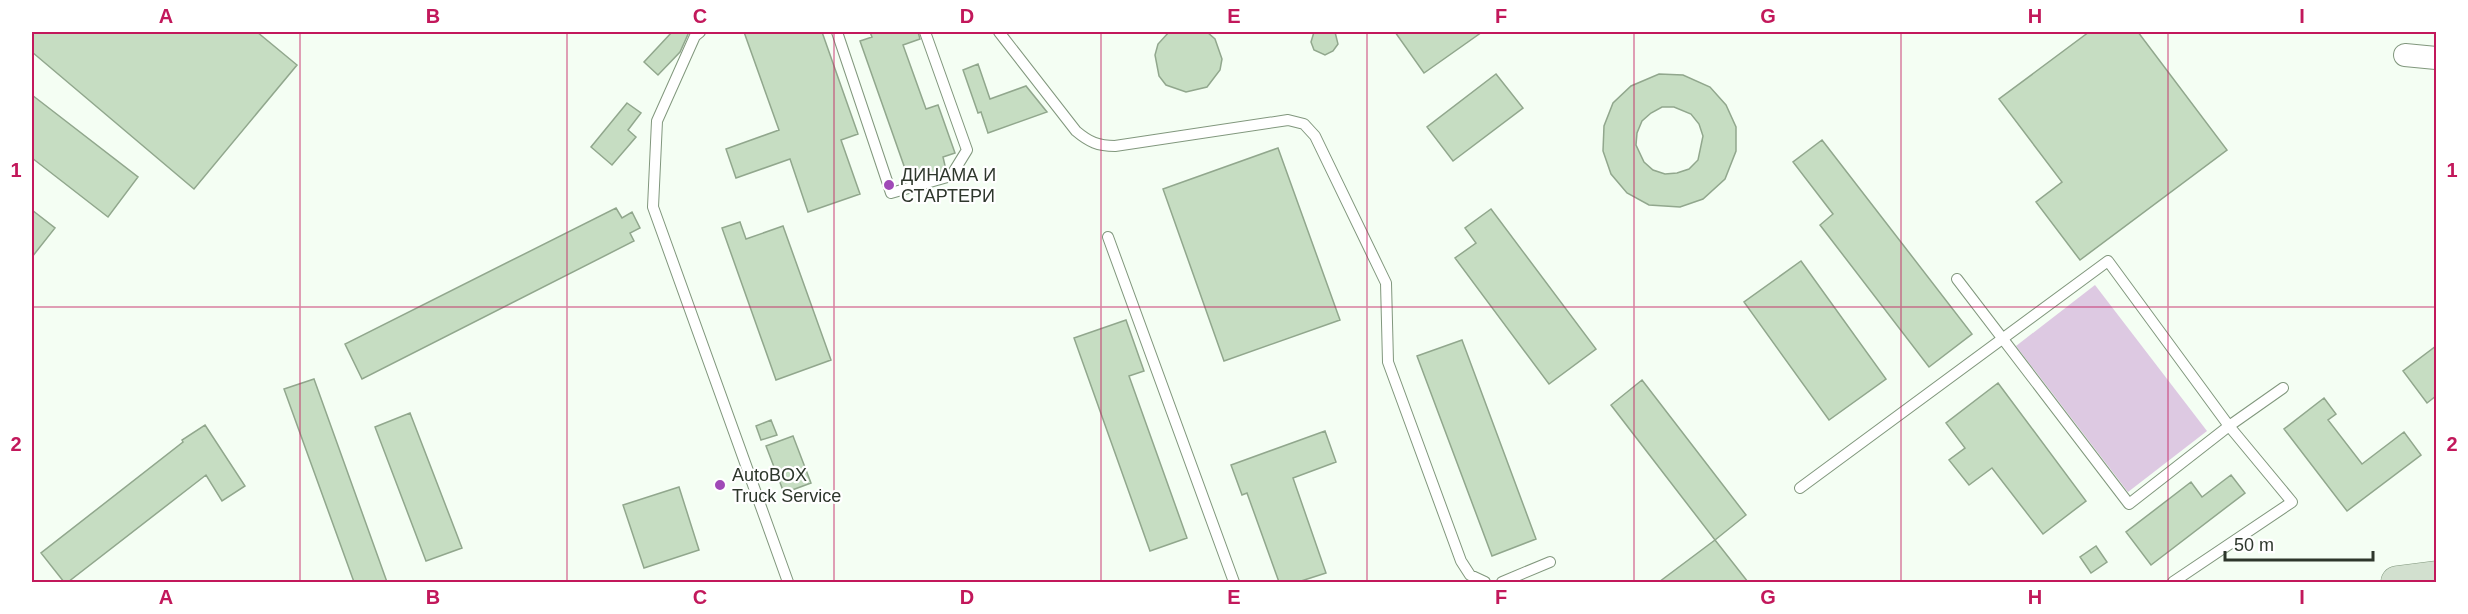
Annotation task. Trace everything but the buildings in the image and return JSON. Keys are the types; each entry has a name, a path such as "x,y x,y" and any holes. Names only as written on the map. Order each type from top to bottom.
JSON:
{"main road":[{"path":"2397,582 2436,577"}],"street":[{"path":"2405,55 2436,58"}],"lane":[{"path":"700,32 695,36 657,121 653,207 788,582"},
{"path":"837,32 891,193 951,176 967,150 925,32"},
{"path":"999,32 1076,131 1086,140 1099,146 1115,147 1288,120 1304,124 1315,136 1386,283 1388,362 1461,561 1470,575 1485,582"},
{"path":"1108,237 1234,582"},
{"path":"1800,488 2108,261 2229,426 2292,502 2173,582"},
{"path":"1957,279 2129,504 2229,426 2283,388"},
{"path":"1502,582 1550,562"}],"shaded area":[{"path":"2095,285 2207,431 2128,492 2016,346"}],"place":[{"name":"ДИНАМА И СТАРТЕРИ","path":"889,185"},
{"name":"AutoBOX Truck Service","path":"720,485"}]}
